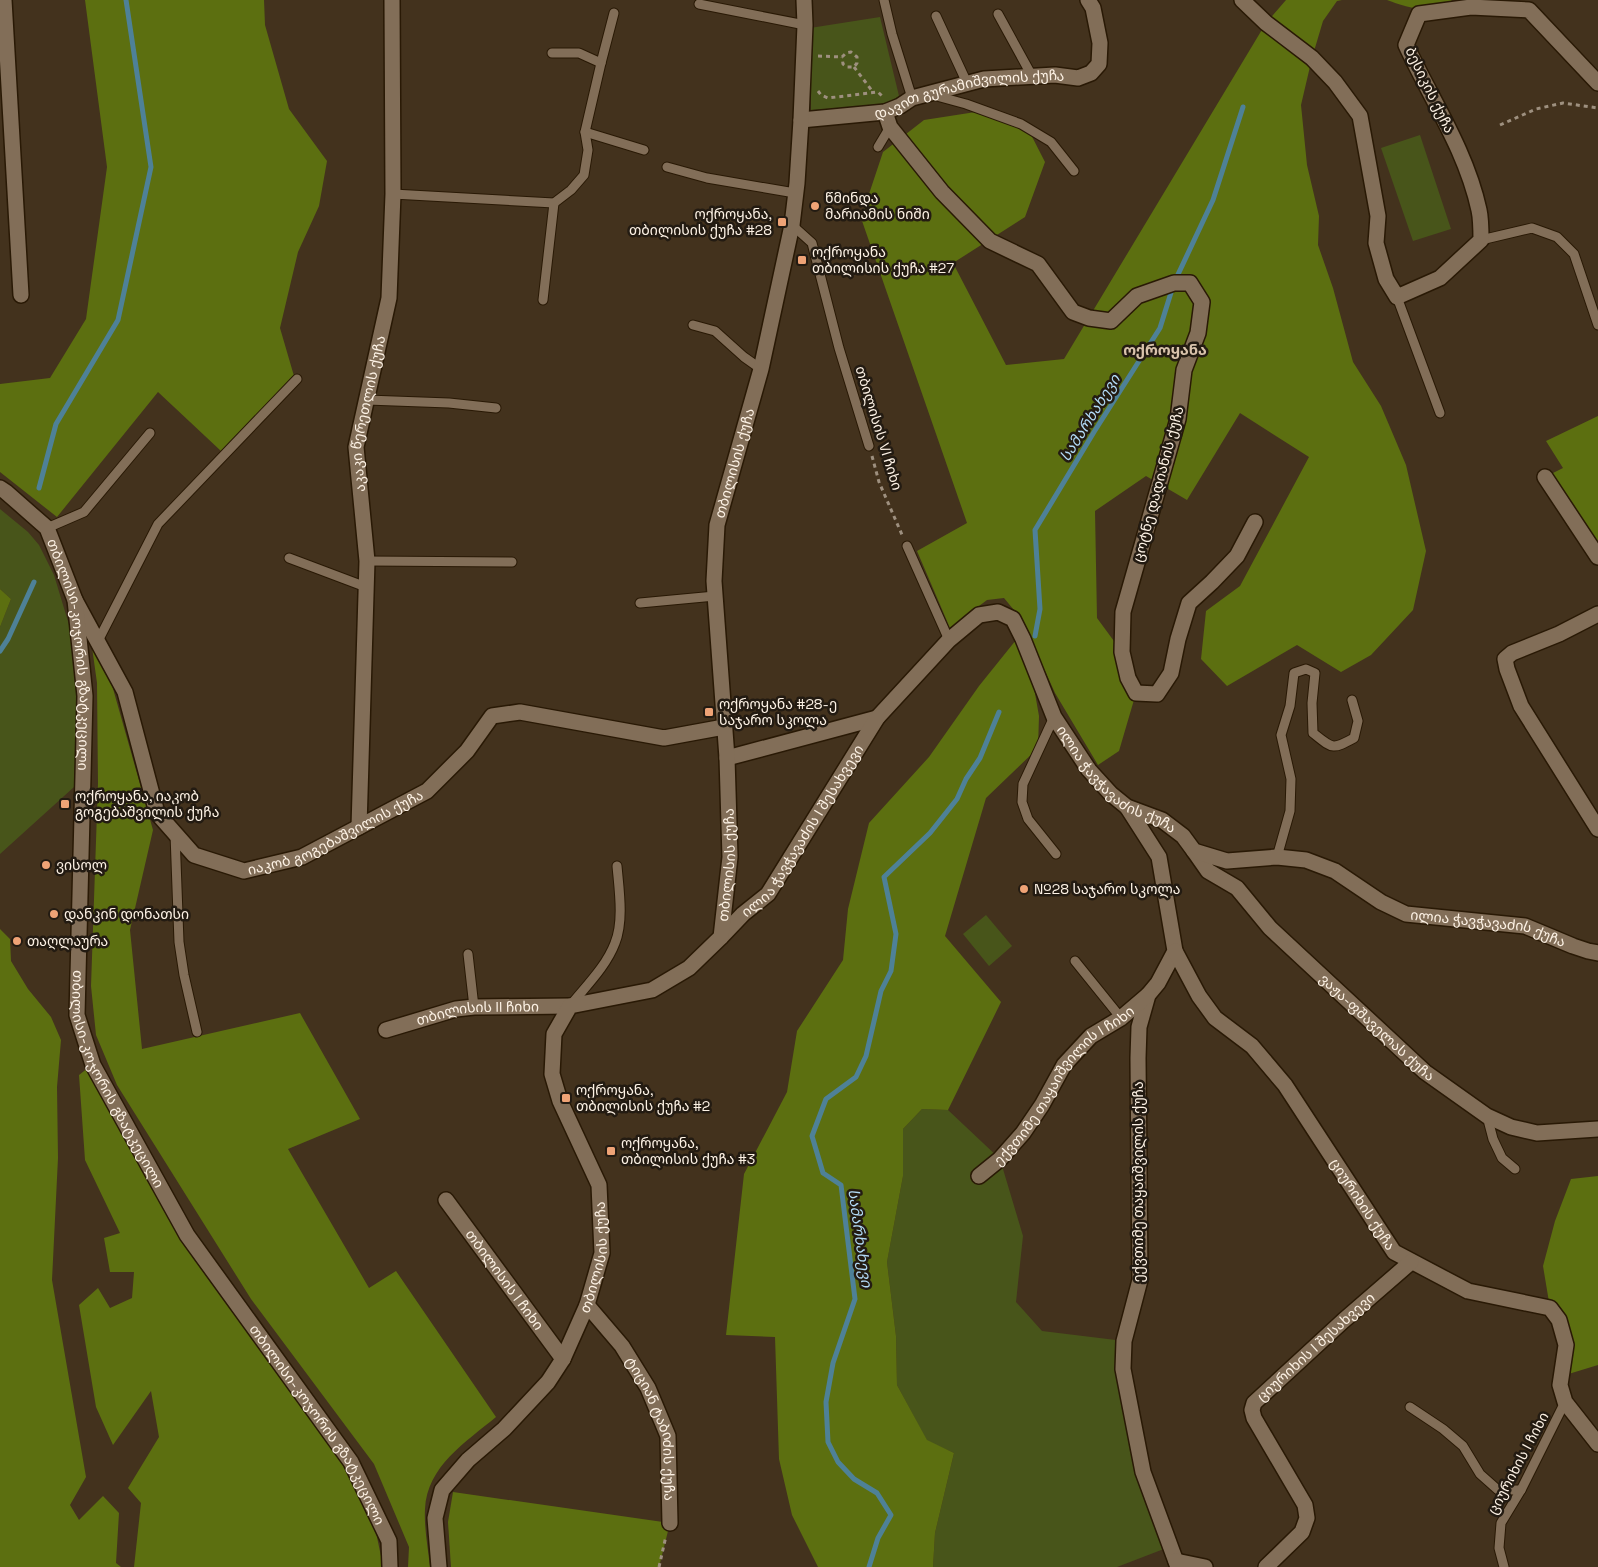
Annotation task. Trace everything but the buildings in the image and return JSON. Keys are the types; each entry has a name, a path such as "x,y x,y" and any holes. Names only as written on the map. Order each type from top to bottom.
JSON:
{"street":[{"path":"4,0 21,296"},
{"name":"აკაკი წერეთლის ქუჩა","path":"359,827 367,561 356,447 389,298 393,194 392,0"},
{"name":"თბილისის ქუჩა","path":"439,1567 435,1518 442,1490 468,1460 504,1429 548,1382 563,1359 587,1305 602,1252 600,1185 560,1101 552,1074 554,1034 570,1006 652,990 689,968 721,937 730,857 726,758 714,581 717,525 761,369 792,225 801,120 805,25 804,0"},
{"name":"დავით გურამიშვილის ქუჩა","path":"801,120 889,111 912,98 984,78 1055,75 1078,78 1091,73 1099,64 1100,43 1093,8 1088,0"},
{"path":"1242,0 1266,23 1312,58 1334,82 1360,116 1378,216 1376,243 1386,280 1397,297 1440,278 1481,240"},
{"name":"ბესიკის ქუჩა","path":"1481,240 1480,211 1463,156 1420,75 1406,44 1420,14 1472,3 1527,5 1598,82"},
{"name":"ცოტნე დადიანის ქუჩა","path":"889,111 890,128 942,192 990,241 1038,264 1073,312 1089,318 1111,321 1137,296 1174,283 1190,283 1202,302 1198,333 1184,370 1178,419 1123,612 1122,652 1128,678 1136,693 1157,694 1171,673 1178,639 1189,603 1237,556 1255,522"},
{"path":"1545,477 1598,557"},
{"name":"თბილისი-კოჯორის გზატკეცილი","path":"0,488 47,528 75,600 85,696 77,1015 93,1065 187,1235 351,1462 388,1541 390,1567"},
{"name":"იაკობ გოგებაშვილის ქუჩა","path":"75,600 124,692 157,813 194,855 244,871 302,857 427,790 467,752 492,716 520,712 664,738 724,726"},
{"name":"ილია ჭავჭავაძის ქუჩა","path":"877,718 949,640 979,615 998,612 1013,619 1023,639 1054,717 1089,770 1111,794 1127,807 1162,820 1182,836 1194,851 1227,861 1277,857 1306,860 1334,871 1381,902 1406,914 1525,926 1588,952 1598,952"},
{"path":"1598,614 1560,634 1512,653 1505,659 1521,706 1598,829"},
{"path":"726,758 877,718"},
{"name":"ილია ჭავჭავაძის I შესახვევი","path":"721,937 743,914 768,894 877,718"},
{"path":"1127,807 1159,857 1175,951"},
{"name":"ვაჟა-ფშაველას ქუჩა","path":"1194,851 1208,871 1237,888 1270,928 1425,1072 1487,1116 1511,1127 1537,1133 1598,1129"},
{"name":"ექვთიმე თაყაიშვილის ქუჩა","path":"1175,951 1158,983 1148,995 1139,1027 1140,1280 1124,1341 1123,1370 1143,1472 1177,1564"},
{"name":"ციურიხის ქუჩა","path":"1175,951 1199,996 1215,1018 1252,1046 1285,1086 1394,1252 1468,1291 1550,1308 1559,1320 1566,1345 1560,1385 1566,1402 1597,1439"},
{"name":"ექვთიმე თაყაიშვილის I ჩიხი","path":"979,1176 1000,1159 1023,1133 1042,1105 1064,1065 1090,1036 1121,1018 1148,995"},
{"name":"თბილისის II ჩიხი","path":"386,1030 456,1010 474,1007 570,1006"},
{"name":"თბილისის I ჩიხი","path":"446,1200 563,1359"},
{"name":"ციურიხის I შესახვევი","path":"1266,1567 1302,1532 1307,1518 1305,1506 1254,1418 1252,1410 1254,1403 1343,1320 1410,1262"},
{"name":"ტიციან ტაბიძის ქუჩა","path":"587,1305 622,1346 642,1380 668,1436 670,1523"},
{"path":"1177,1564 1205,1567"}],"lane":[{"path":"884,0 892,34 912,98"},
{"path":"699,4 805,25"},
{"path":"393,194 554,203 572,190 584,175 588,150 585,132 614,13"},
{"path":"998,14 1032,76"},
{"path":"936,16 967,83"},
{"path":"552,53 579,53 601,63"},
{"path":"928,94 966,104 1021,124 1051,142 1074,171"},
{"path":"878,148 890,128"},
{"path":"585,132 644,150"},
{"path":"666,167 707,178 796,193"},
{"path":"542,300 554,203"},
{"name":"თბილისის VI ჩიხი","path":"792,225 812,242 839,348 869,446"},
{"path":"1481,240 1532,228 1557,237 1574,254 1598,324"},
{"path":"1397,297 1440,413"},
{"path":"693,325 715,331 744,357 761,369"},
{"path":"98,641 158,524 297,379"},
{"path":"367,400 449,403 496,408"},
{"path":"47,528 84,512 150,433"},
{"path":"907,546 949,640"},
{"path":"289,558 366,587"},
{"path":"367,561 512,562"},
{"path":"640,603 715,596"},
{"path":"1277,857 1290,811 1291,779 1281,735 1290,706 1294,673 1306,669 1315,673 1312,703 1313,733 1329,746 1337,747 1354,738 1358,721 1352,700"},
{"path":"1054,717 1023,784 1022,802 1028,819 1056,854"},
{"path":"175,834 179,942 184,975 197,1032"},
{"path":"570,1006 603,965 615,943 620,899 617,866"},
{"path":"468,954 474,1007"},
{"path":"1075,961 1121,1018"},
{"path":"1487,1116 1502,1158 1515,1169"},
{"name":"ციურიხის I ჩიხი","path":"1504,1567 1499,1548 1501,1523 1521,1490 1566,1402"},
{"path":"1410,1407 1443,1428 1463,1446 1480,1474 1498,1490 1521,1490"}],"path":[{"path":"816,47 816,62"},
{"path":"816,56 842,57 848,52 854,53 858,60 854,67"},
{"path":"842,57 842,62 845,66 849,68 854,67"},
{"path":"854,67 873,93"},
{"path":"817,83 818,91 821,95 828,98 878,92 889,111"},
{"path":"1500,125 1536,109 1564,104 1598,108"},
{"name":"თბილისის VI ჩიხი","path":"869,446 879,482 907,546"},
{"name":"ტიციან ტაბიძის ქუჩა","path":"659,1567 670,1523"}],"green space":[{"path":"85,0 264,0 265,25 289,109 327,161 319,206 298,252 280,328 294,376 221,451 158,392 57,517 0,472 0,384 50,378 86,319 107,167"},
{"path":"1286,0 1342,0 1337,1 1323,21 1301,105 1307,165 1319,216 1318,245 1333,288 1353,362 1381,406 1406,465 1426,551 1413,610 1371,655 1341,672 1297,645 1227,686 1201,659 1206,611 1240,586 1309,457 1240,413 1187,500 1146,476 1095,511 1097,618 1122,652 1136,693 1119,751 1098,765 1055,693 1022,620 1004,598 987,600 950,628 917,551 967,523 861,218 883,152 924,120 982,111 1024,121 1045,162 1025,217 953,263 1006,365 1064,359 1266,23"},
{"path":"1387,0 1452,0 1438,8 1421,9"},
{"path":"880,17 899,96 883,107 811,110 810,28"},
{"path":"1420,135 1451,229 1413,241 1381,148"},
{"path":"1598,416 1598,557 1545,477 1563,468 1546,441"},
{"path":"0,509 28,532 39,545 54,575 70,628 78,691 74,787 0,854 0,627 11,599 0,589"},
{"path":"0,589 11,599 0,627"},
{"path":"1016,640 1033,682 1039,716 1038,748 986,798 945,936 1001,1002 948,1110 922,1109 903,1129 903,1176 887,1262 896,1336 897,1385 927,1440 954,1453 935,1533 933,1567 818,1567 792,1515 779,1459 775,1337 726,1335 744,1174 787,1092 797,1031 843,960 848,909 869,823 929,757 979,686"},
{"path":"92,647 110,678 153,830 130,930 142,1049 300,1013 360,1119 288,1149 369,1288 396,1271 496,1417 450,1456 433,1480 427,1494 425,1509 430,1567 408,1567 409,1547 374,1464 251,1299 117,1085 96,1035 91,986 98,783 97,683"},
{"path":"986,915 1012,946 989,966 963,934"},
{"path":"0,929 10,939 11,961 28,989 51,1017 61,1040 57,1087 58,1158 52,1280 86,1477 70,1505 79,1520 103,1496 119,1513 116,1563 121,1567 0,1567"},
{"path":"88,1068 181,1241 261,1351 346,1462 374,1523 381,1556 381,1567 134,1567 141,1503 128,1488 159,1437 151,1391 113,1445 96,1407 79,1305 98,1288 110,1308 132,1298 134,1272 110,1272 104,1238 120,1233 85,1160 79,1075"},
{"path":"922,1109 948,1110 1000,1159 1023,1236 1016,1302 1042,1331 1124,1341 1123,1369 1169,1547 1117,1567 933,1567 935,1533 954,1453 927,1441 897,1385 896,1336 887,1262 903,1176 903,1129"},
{"path":"1598,1176 1598,1365 1562,1376 1566,1354 1550,1308 1543,1266 1555,1221 1571,1179"},
{"path":"453,1492 670,1523 659,1567 451,1567 448,1522"}],"waterway":[{"path":"39,488 56,424 118,320 151,167 126,0"},
{"name":"სამარხახევი","path":"1035,636 1040,609 1035,530 1160,328 1174,283 1213,200 1243,107"},
{"path":"0,651 8,639 34,582"},
{"name":"სამარხახევი","path":"869,1567 878,1538 891,1515 877,1493 854,1479 838,1462 828,1442 826,1402 833,1363 855,1299 841,1185 823,1173 812,1136 826,1099 856,1077 866,1056 881,991 891,971 896,934 884,877 930,833 957,799 966,779 980,758 999,712"}],"place":[{"name":"წმინდა მარიამის ნიში","path":"815,206"},
{"name":"ოქროყანა, თბილისის ქუჩა #28","path":"782,222"},
{"name":"ოქროყანა თბილისის ქუჩა #27","path":"802,260"},
{"name":"ოქროყანა #28-ე საჯარო სკოლა","path":"709,712"},
{"name":"ოქროყანა, იაკობ გოგებაშვილის ქუჩა","path":"65,804"},
{"name":"ვისოლ","path":"46,865"},
{"name":"№28 საჯარო სკოლა","path":"1024,889"},
{"name":"დანკინ დონათსი","path":"54,914"},
{"name":"თაღლაურა","path":"17,941"},
{"name":"ოქროყანა, თბილისის ქუჩა #2","path":"566,1098"},
{"name":"ოქროყანა, თბილისის ქუჩა #3","path":"611,1151"}],"district":[{"name":"ოქროყანა","path":"1165,350"}]}
